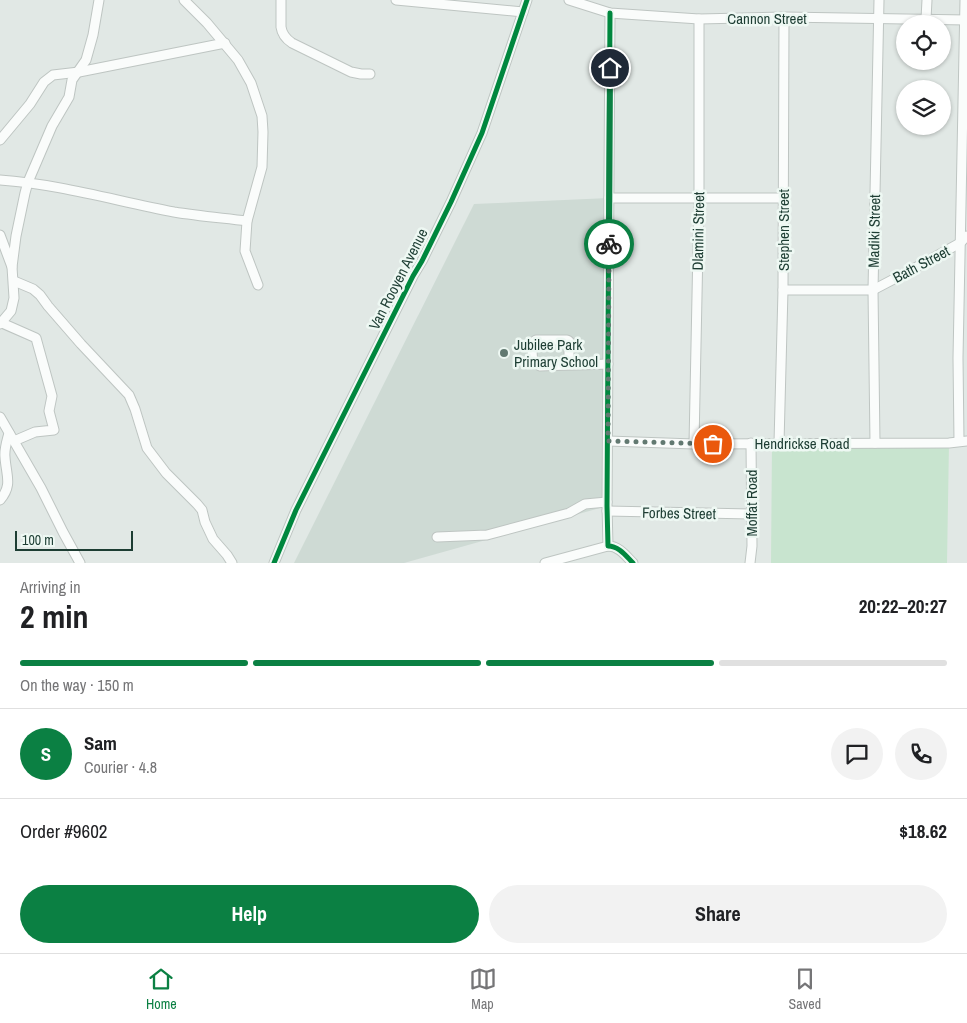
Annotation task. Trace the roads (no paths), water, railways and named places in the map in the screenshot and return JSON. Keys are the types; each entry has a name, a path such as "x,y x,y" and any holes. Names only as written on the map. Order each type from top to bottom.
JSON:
{"street":[{"path":"12,267 16,236 28,182 52,126 68,97 72,80 86,60 100,0"},
{"path":"184,0 208,23 238,60 251,83 262,116 262,167 247,221 245,251 258,285"},
{"path":"281,0 281,27 287,39 351,72 370,74"},
{"path":"396,0 523,12"},
{"name":"Van Rooyen Avenue","path":"274,563 296,510 471,160 528,0"},
{"name":"Cannon Street","path":"570,0 610,13 699,19 784,17 896,19"},
{"name":"Madiki Street","path":"875,443 873,290 879,0"},
{"path":"926,15 927,0"},
{"path":"963,441 960,243 965,0"},
{"path":"608,546 610,13"},
{"name":"Stephen Street","path":"779,443 784,17"},
{"name":"Dlamini Street","path":"694,444 699,198 699,19"},
{"name":"Cannon Street","path":"951,20 966,20"},
{"path":"0,140 30,104 44,82 53,75 79,72 225,43"},
{"path":"0,180 66,188 176,212 247,221"},
{"path":"609,198 783,198"},
{"path":"0,235 12,267 14,281 14,298 11,312 1,323 36,338 52,396 49,412 54,430 11,437 5,447 4,457 8,489 0,500"},
{"name":"Bath Street","path":"782,290 873,290 960,243 967,236"},
{"path":"14,281 34,289 81,344 129,395 147,448 166,473 198,504 213,539 232,563"},
{"path":"569,365 569,341 536,340 533,342 533,359 537,365 569,365 608,364"},
{"path":"0,417 41,488 62,532 80,563"},
{"name":"Hendrickse Road","path":"608,441 694,444 949,443 963,441"},
{"name":"Moffat Road","path":"750,563 752,546 751,443"},
{"name":"Forbes Street","path":"437,538 487,535 568,513 585,504 751,514"},
{"path":"545,563 608,546 617,548 633,563"}],"place":[{"name":"Jubilee Park Primary School","path":"504,353"}]}
